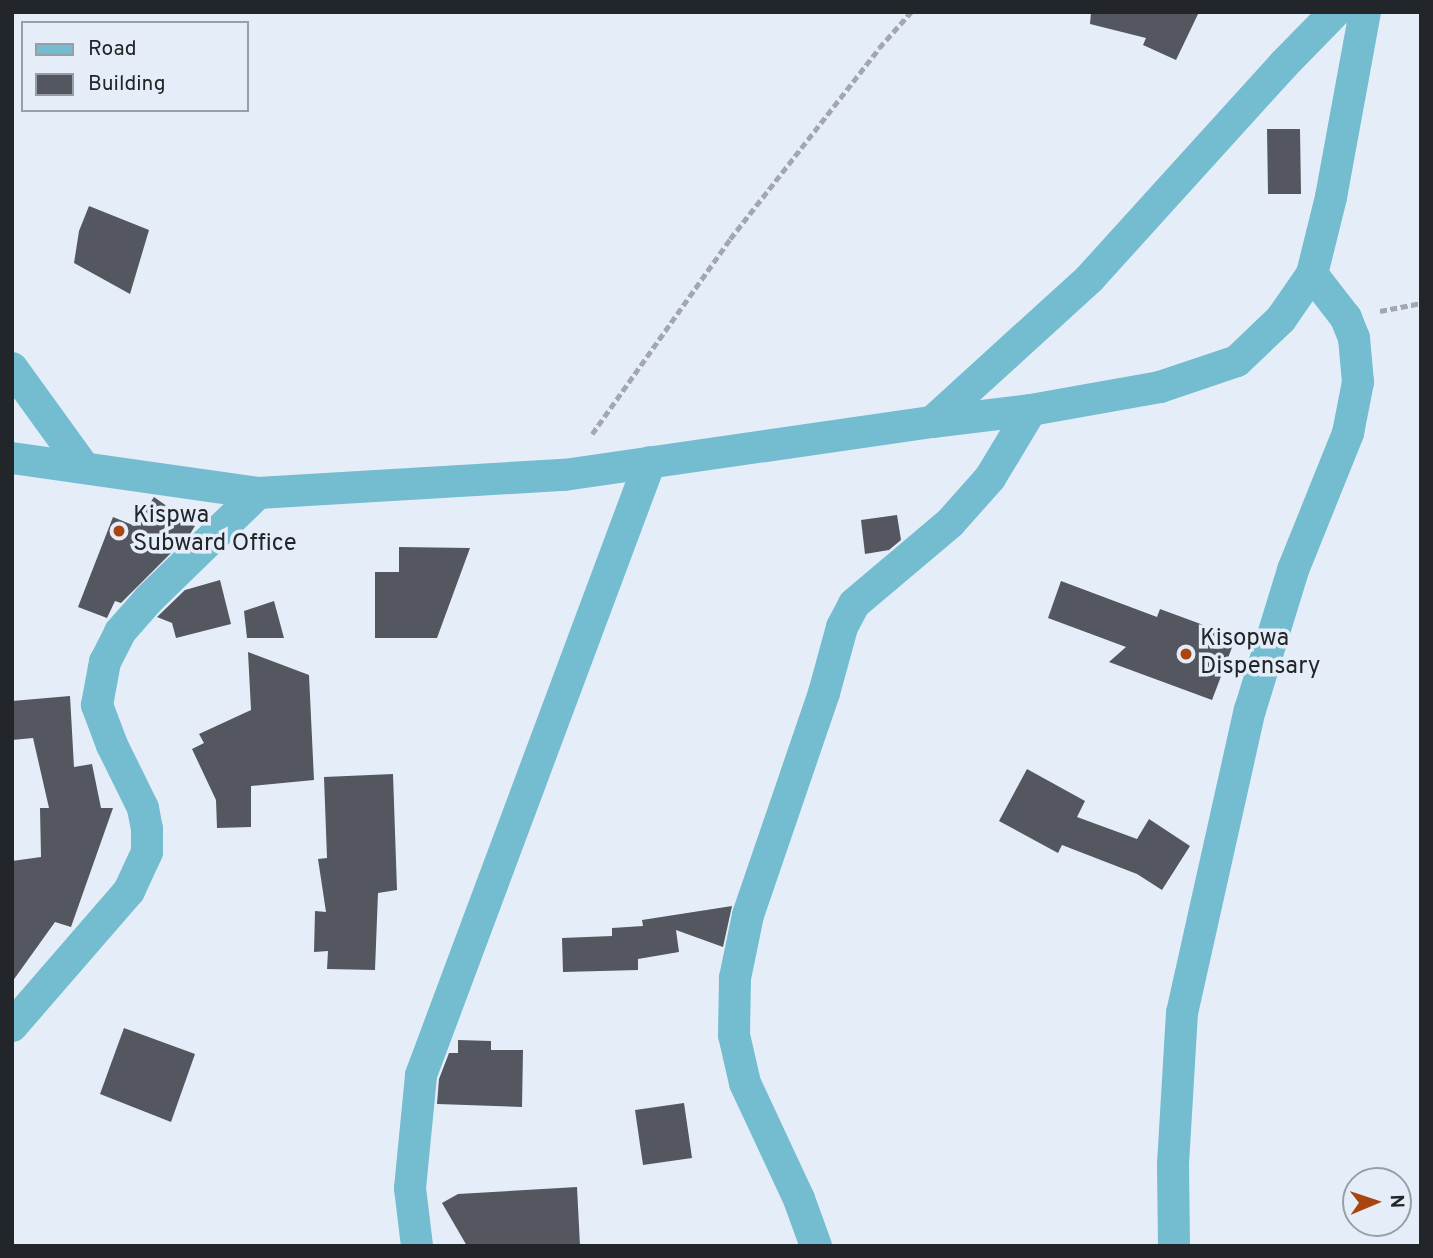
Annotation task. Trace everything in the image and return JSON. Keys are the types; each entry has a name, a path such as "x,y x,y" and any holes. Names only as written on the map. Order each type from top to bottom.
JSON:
{"street":[{"path":"932,422 1002,362 1090,278 1284,64 1335,12"},
{"path":"12,458 258,493 564,475 932,422 1031,411 1160,387 1237,361 1282,319 1312,274 1331,197 1365,12"},
{"path":"1174,1246 1174,1164 1185,1000 1250,710 1293,570 1348,433 1358,382 1354,338 1346,318 1312,274"},
{"path":"12,368 83,466"},
{"path":"816,1246 799,1199 745,1083 734,1035 735,978 748,915 824,693 842,627 854,604 950,523 990,478 1031,411"},
{"path":"417,1246 411,1188 421,1075 650,462"},
{"path":"12,1026 129,891 147,852 143,808 112,745 97,705 105,662 120,632 142,607 258,493"}],"path":[{"path":"564,475 730,239 879,48 911,12"}],"building":[{"path":"1091,12 1199,12 1176,60 1143,45 1146,38 1090,24"},
{"path":"1267,129 1300,129 1301,194 1268,194"},
{"path":"89,206 149,230 130,294 74,263 79,231"},
{"path":"154,497 195,526 190,534 121,603 115,601 107,618 78,607 113,517 135,526"},
{"path":"897,515 901,540 889,550 865,554 861,520"},
{"path":"399,547 470,548 437,638 375,638 375,572 399,572"},
{"path":"220,580 231,624 176,638 172,623 157,617 185,590"},
{"path":"1061,581 1157,617 1160,609 1236,637 1212,700 1109,662 1126,647 1048,618"},
{"path":"274,601 284,638 247,638 244,611"},
{"path":"248,652 309,675 314,780 251,786 251,827 217,828 216,800 192,749 204,743 199,734 251,710"},
{"path":"70,696 74,767 92,764 101,808 113,808 71,927 55,922 12,982 12,861 41,857 40,808 49,808 33,738 12,740 12,701"},
{"path":"1027,769 1085,801 1077,817 1137,839 1149,819 1190,846 1162,890 1137,874 1062,845 1058,853 999,821"},
{"path":"393,774 397,890 378,893 375,970 327,969 328,951 314,952 315,911 326,912 318,859 327,858 324,777"},
{"path":"732,906 723,947 676,930 679,952 638,959 638,970 563,972 562,938 612,936 612,928 643,926 642,920"},
{"path":"124,1028 195,1054 171,1122 100,1094"},
{"path":"458,1040 491,1041 491,1050 523,1050 522,1107 437,1104 439,1079 449,1053 458,1053"},
{"path":"684,1103 692,1158 643,1165 635,1110"},
{"path":"577,1187 580,1246 467,1246 442,1203 458,1194"}],"place":[{"name":"Kispwa Subward Office","path":"119,531"},
{"name":"Kisopwa Dispensary","path":"1186,654"}]}
